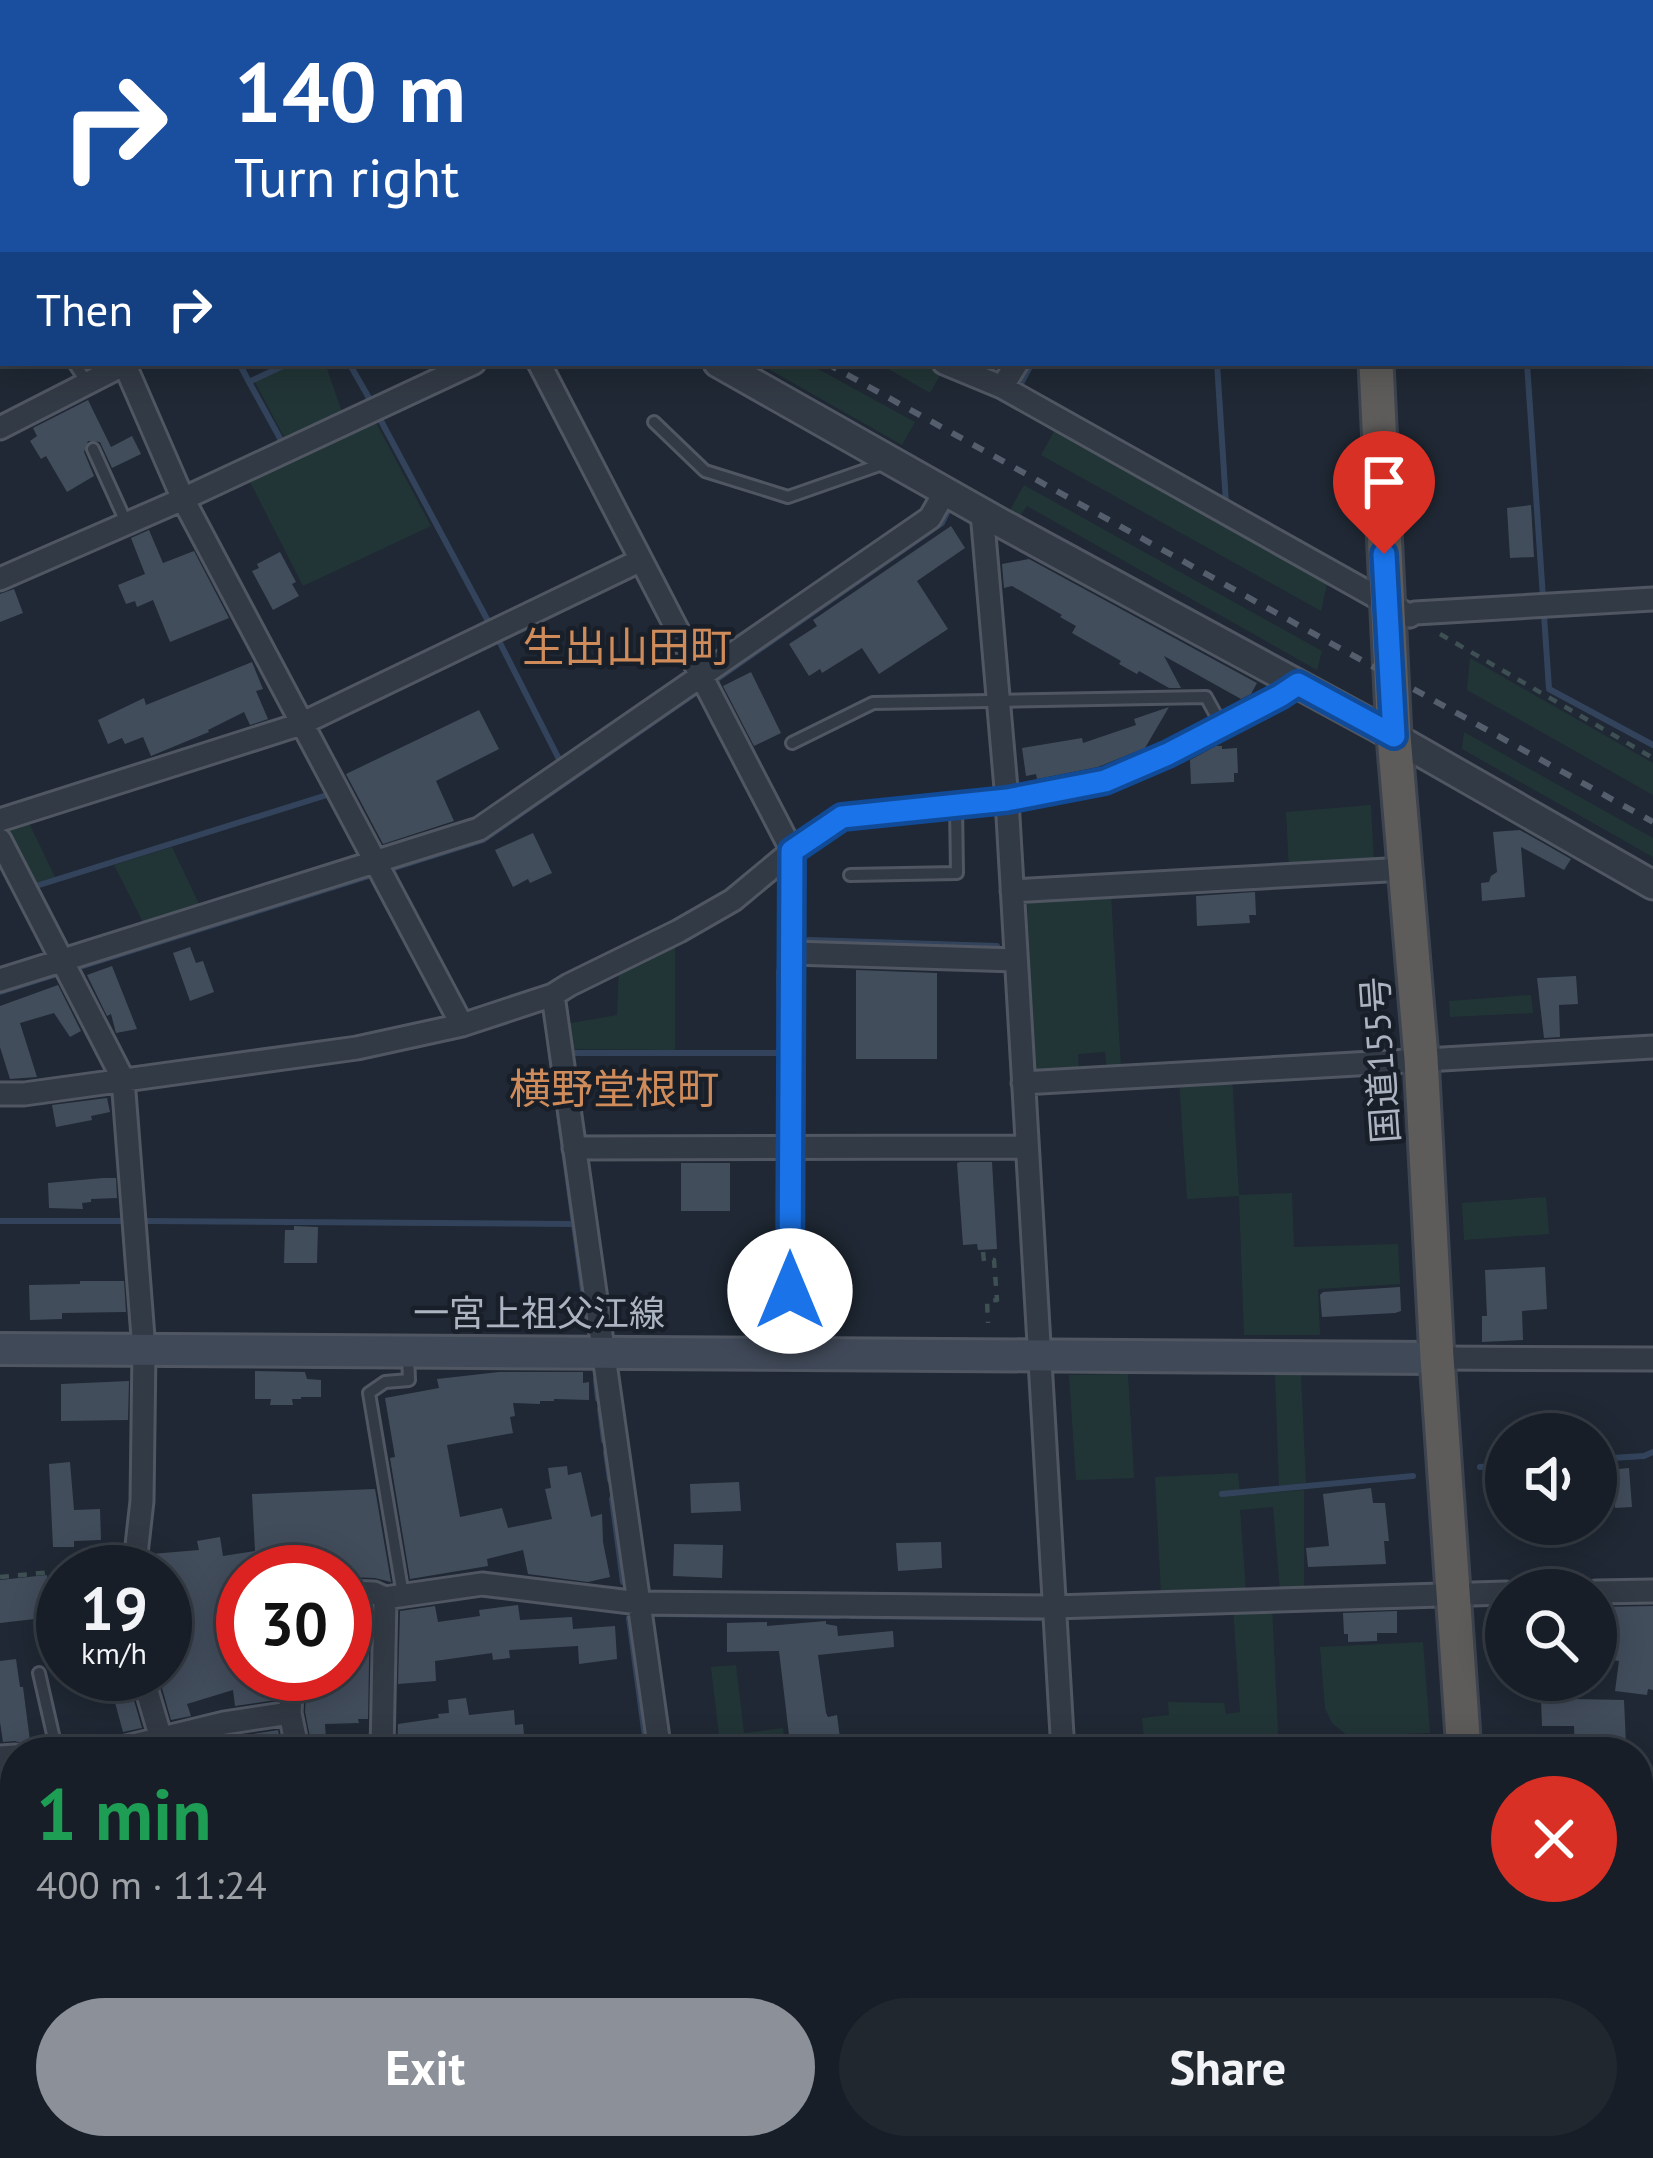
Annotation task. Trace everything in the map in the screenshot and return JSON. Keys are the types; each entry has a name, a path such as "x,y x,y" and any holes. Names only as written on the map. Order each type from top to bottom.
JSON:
{"highway":[{"name":"国道155号","path":"1376,366 1398,608 1394,736 1420,1058 1463,1737"}],"main road":[{"name":"一宮上祖父江線","path":"0,1348 1437,1358"}],"street":[{"path":"0,428 121,366"},
{"path":"127,366 183,499 463,1025"},
{"path":"0,580 468,366"},
{"path":"540,366 792,851 790,1354"},
{"path":"723,366 1394,736 1653,885"},
{"path":"951,366 1002,387 1398,608 1653,599"},
{"path":"1002,387 1015,366"},
{"path":"0,980 66,968 479,829 930,518 945,492"},
{"path":"982,512 1007,800 1054,1606 1057,1737"},
{"path":"0,820 301,724 641,560"},
{"path":"0,1094 357,1048 463,1025 553,995 733,900 842,817 1007,800 1105,781 1168,754 1298,684"},
{"path":"0,840 123,1079 144,1350 137,1545"},
{"path":"1012,891 1405,869"},
{"path":"792,953 1016,960"},
{"path":"553,995 658,1737"},
{"path":"1023,1083 1653,1047"},
{"path":"574,1148 1026,1147"},
{"path":"1437,1358 1653,1359"},
{"path":"372,1593 394,1597 482,1583 639,1603 1054,1606 1485,1593"},
{"path":"1617,1592 1653,1591"},
{"path":"383,1737 394,1597"},
{"path":"150,1701 160,1737"},
{"path":"291,1701 295,1737"},
{"path":"185,1737 224,1723 290,1713"}],"lane":[{"path":"76,366 88,384"},
{"path":"654,422 705,471 788,497 891,461"},
{"path":"93,449 127,523"},
{"path":"792,743 873,703 1206,697 1222,726"},
{"path":"850,874 957,873 956,805"},
{"path":"394,1597 369,1393 385,1382 409,1380 408,1352"},
{"path":"45,1701 53,1737"}],"path":[{"path":"1398,608 1653,758"},
{"path":"983,1252 984,1261 994,1260 997,1300 987,1300 988,1323"},
{"path":"0,1577 36,1575"}],"shaded area":[{"path":"289,366 326,366 342,412 285,439 255,382"},
{"path":"763,366 812,366 915,422 902,445"},
{"path":"883,366 937,366 943,370 930,393"},
{"path":"374,419 431,526 303,586 248,478"},
{"path":"1057,426 1328,580 1321,611 1041,455"},
{"path":"1024,485 1322,651 1317,670 1027,506 1020,516 1010,510"},
{"path":"1470,658 1653,763 1653,795 1467,690"},
{"path":"1464,732 1653,838 1653,857 1462,749"},
{"path":"1371,805 1374,866 1289,870 1286,812"},
{"path":"28,821 55,877 35,884 9,832 11,826"},
{"path":"172,847 200,906 144,924 114,865"},
{"path":"1111,893 1121,1069 1107,1070 1105,1052 1078,1054 1079,1072 1040,1074 1030,1069 1024,950 1029,949 1027,897"},
{"path":"675,939 675,1050 571,1049 566,1024 617,1015 619,966"},
{"path":"1531,995 1533,1013 1450,1017 1449,1001"},
{"path":"1232,1077 1239,1195 1292,1193 1294,1247 1398,1244 1400,1284 1318,1289 1320,1335 1244,1335 1239,1196 1187,1199 1179,1080"},
{"path":"1546,1197 1549,1234 1464,1240 1462,1203"},
{"path":"1128,1374 1134,1478 1076,1480 1069,1375"},
{"path":"1275,1374 1301,1375 1306,1483 1279,1486"},
{"path":"1238,1473 1240,1495 1304,1490 1304,1591 1280,1591 1273,1507 1240,1510 1246,1591 1161,1593 1155,1477"},
{"path":"1233,1606 1272,1606 1278,1737 1144,1737 1142,1718 1169,1715 1168,1702 1224,1703 1226,1714 1240,1712"},
{"path":"1423,1642 1430,1733 1348,1736 1332,1723 1325,1708 1320,1647"},
{"path":"736,1665 744,1733 783,1728 784,1737 719,1737 711,1667"}],"building":[{"path":"88,400 111,447 132,436 141,454 112,468 100,442 88,441 84,452 94,476 67,492 46,456 41,459 30,441 37,436 33,428"},
{"path":"1531,505 1534,557 1510,558 1507,508"},
{"path":"951,526 965,548 917,581 948,629 879,674 862,648 809,676 789,644 817,626 813,620"},
{"path":"149,530 163,563 194,551 229,618 170,642 153,600 137,607 135,601 126,604 118,585 145,574 131,538"},
{"path":"280,552 299,596 273,610 252,571"},
{"path":"1029,559 1257,683 1251,694 1241,699 1164,656 1181,688 1169,688 1119,664 1121,661 1072,633 1076,626 1062,615 1012,586 1004,588 1002,564"},
{"path":"14,589 23,613 0,622 0,594"},
{"path":"252,662 263,689 256,691 268,719 250,725 244,712 151,756 143,737 108,744 98,720 144,698 146,705"},
{"path":"751,672 781,733 754,746 723,686"},
{"path":"1169,707 1145,748 1098,767 1037,779 1036,774 1026,776 1022,748 1082,738 1083,743 1136,725 1134,719"},
{"path":"479,710 499,749 436,781 454,821 383,844 346,774"},
{"path":"1216,746 1237,748 1234,782 1191,784 1190,760"},
{"path":"1520,830 1571,859 1564,870 1521,847 1525,897 1482,901 1481,883 1489,882 1497,872 1493,832"},
{"path":"533,833 552,873 513,887 495,850"},
{"path":"1255,892 1256,915 1249,915 1250,923 1197,926 1196,896"},
{"path":"190,947 196,963 203,961 214,992 190,1001 173,953"},
{"path":"112,966 137,1029 116,1033 111,1014 107,1016 87,975"},
{"path":"856,970 937,973 937,1059 856,1059"},
{"path":"1576,976 1578,1004 1559,1005 1560,1037 1544,1038 1537,978"},
{"path":"58,985 81,1031 70,1037 54,1013 20,1023 37,1077 10,1079 0,1047 0,1006"},
{"path":"107,1098 110,1112 56,1127 52,1105"},
{"path":"960,1162 992,1162 997,1249 963,1245"},
{"path":"681,1163 730,1163 730,1211 681,1211"},
{"path":"116,1178 117,1198 91,1199 82,1203 83,1209 49,1208 48,1183"},
{"path":"294,1226 318,1227 317,1263 284,1263 285,1230 294,1230"},
{"path":"1545,1267 1547,1309 1522,1311 1523,1340 1482,1342 1482,1316 1487,1316 1485,1270"},
{"path":"124,1281 126,1312 62,1313 62,1319 30,1320 29,1285"},
{"path":"1400,1287 1401,1311 1322,1317 1323,1292"},
{"path":"255,1371 305,1372 307,1379 321,1380 321,1397 270,1405 271,1399 255,1399"},
{"path":"499,1372 583,1372 583,1383 589,1382 589,1400 513,1403 513,1433 447,1445 460,1517 502,1508 508,1528 552,1519 545,1489 551,1488 548,1468 567,1466 568,1475 581,1472 591,1517 602,1514 610,1577 588,1582 528,1574 523,1550 487,1559 488,1566 410,1579 385,1398 439,1388 437,1379"},
{"path":"129,1381 128,1420 61,1421 61,1384"},
{"path":"70,1462 74,1510 100,1509 101,1540 53,1545 49,1464"},
{"path":"1629,1468 1632,1507 1617,1508 1617,1469"},
{"path":"739,1482 741,1511 691,1513 690,1484"},
{"path":"1371,1488 1373,1503 1385,1503 1386,1564 1308,1567 1306,1548 1329,1546 1323,1494"},
{"path":"375,1489 391,1582 372,1578 372,1545 255,1545 252,1494"},
{"path":"220,1537 221,1545 216,1545 216,1695 187,1704 191,1716 171,1720 166,1701 192,1701 192,1551 199,1550 197,1541"},
{"path":"941,1542 942,1568 898,1571 896,1543"},
{"path":"674,1544 723,1545 722,1578 673,1576"},
{"path":"36,1576 36,1619 0,1623 0,1580"},
{"path":"518,1605 520,1620 572,1617 573,1629 615,1626 617,1659 579,1664 578,1646 509,1650 510,1658 493,1660 492,1653 435,1661 436,1681 398,1684 400,1611 435,1606 438,1622"},
{"path":"1653,1606 1653,1690 1648,1689 1647,1695 1617,1691 1617,1607"},
{"path":"1397,1611 1397,1633 1377,1633 1377,1641 1348,1642 1343,1613"},
{"path":"826,1621 837,1626 838,1636 893,1631 894,1647 818,1655 826,1713 837,1715 840,1737 789,1737 779,1651 727,1652 727,1623 767,1622 767,1626"},
{"path":"16,1659 29,1737 2,1737 0,1661"},
{"path":"466,1698 469,1715 514,1710 515,1725 523,1724 524,1737 398,1737 398,1724 449,1713 448,1700"},
{"path":"1624,1700 1626,1737 1574,1737 1574,1726 1542,1726 1541,1701"},
{"path":"115,1701 134,1701 142,1728 123,1732"},
{"path":"306,1701 368,1701 368,1719 325,1724 326,1737 310,1737"},
{"path":"278,1730 280,1737 233,1737"}],"waterway":[{"path":"241,366 249,382 283,366"},
{"path":"351,366 369,398"},
{"path":"1023,389 1019,387 1030,366"},
{"path":"1217,366 1226,503"},
{"path":"1527,366 1543,598"},
{"path":"249,382 282,442"},
{"path":"380,419 488,621"},
{"path":"717,679 942,523 949,509"},
{"path":"1544,615 1549,689 1653,745"},
{"path":"497,637 562,765"},
{"path":"391,869 483,840 697,692"},
{"path":"36,886 330,794"},
{"path":"0,992 369,876"},
{"path":"808,940 997,946"},
{"path":"574,1053 780,1053 779,971"},
{"path":"551,1054 587,1320"},
{"path":"0,1221 123,1221"},
{"path":"146,1221 573,1224"},
{"path":"596,1380 598,1399"},
{"path":"600,1409 604,1441"},
{"path":"606,1452 610,1480"},
{"path":"1617,1458 1653,1452"},
{"path":"1480,1467 1485,1467"},
{"path":"1222,1494 1413,1476"},
{"path":"612,1499 623,1582"},
{"path":"658,1614 839,1616"},
{"path":"851,1616 1047,1618 1048,1622"},
{"path":"629,1618 645,1737"}],"railway":[{"path":"831,366 1653,822"}],"district":[{"name":"生出山田町","path":"627,647"},
{"name":"横野堂根町","path":"614,1089"}],"route":[{"path":"790,1291 792,851 842,817 1007,800 1105,781 1168,754 1298,684 1394,736 1384,554"}]}
